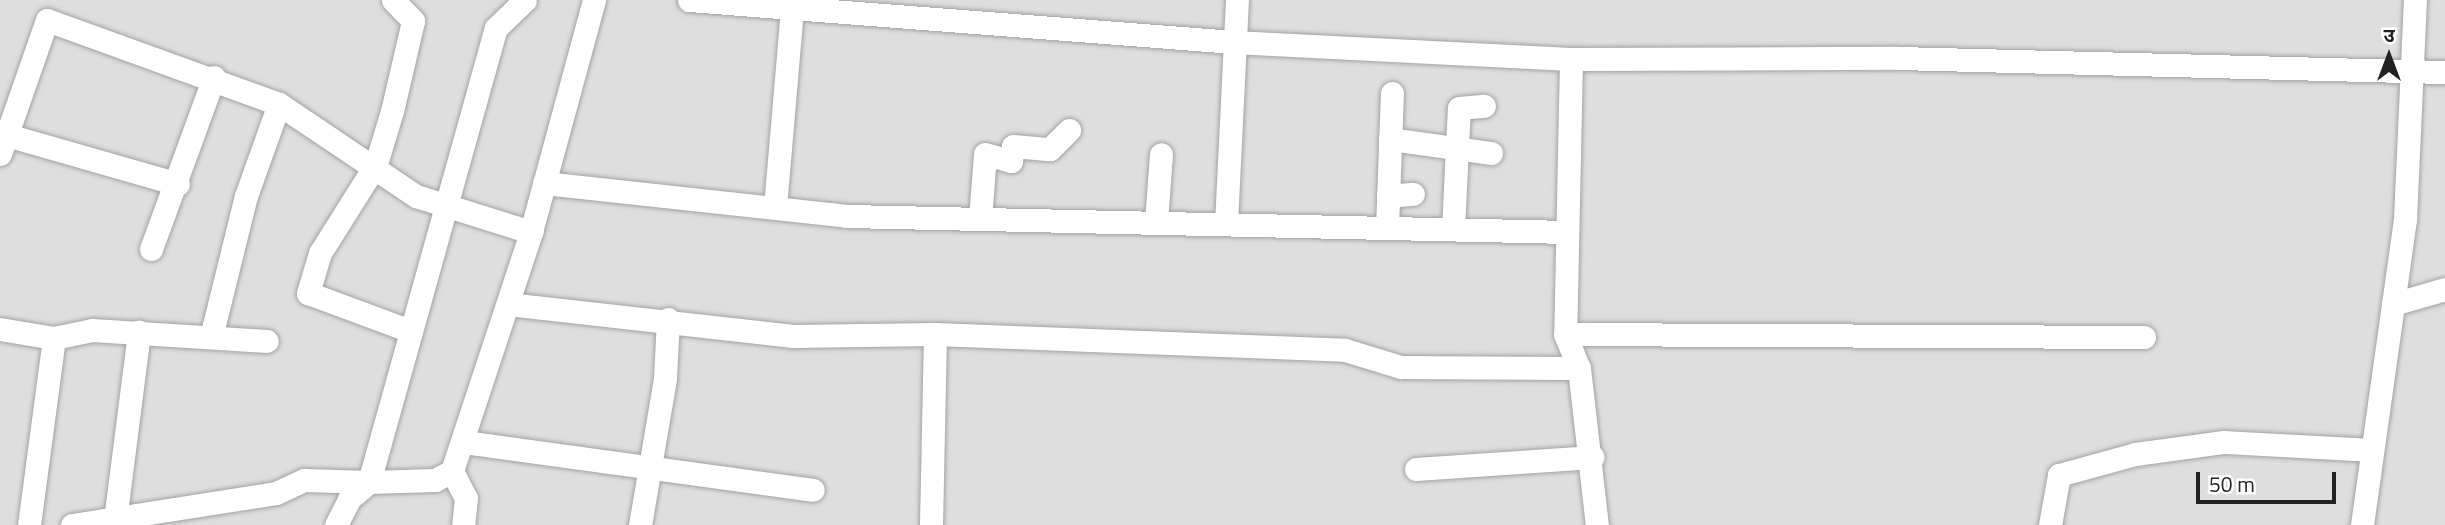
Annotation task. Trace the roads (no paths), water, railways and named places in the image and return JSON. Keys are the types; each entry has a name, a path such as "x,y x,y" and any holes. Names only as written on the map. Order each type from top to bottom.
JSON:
{"street":[{"path":"393,0 413,20 376,164 320,253 308,293 411,331"},
{"path":"335,525 349,499 369,482 411,331 449,209 496,28 525,0"},
{"path":"74,525 115,520 215,498 276,493 304,480 435,480 452,471 464,442 531,232 594,0"},
{"path":"689,0 1233,42 1570,59 1898,58 2445,72"},
{"path":"1226,224 1237,0"},
{"path":"2362,525 2393,303 2414,71 2415,0"},
{"path":"775,207 792,9"},
{"path":"178,184 2,141 47,20 214,77 279,104 376,164 416,196 449,209 531,232"},
{"path":"1570,59 1564,334 1579,368 1593,457 1597,525"},
{"path":"151,249 178,184 214,77"},
{"path":"1387,228 1392,93"},
{"path":"211,337 246,196 279,104"},
{"path":"1453,229 1459,108 1484,106"},
{"path":"980,219 985,154 1011,161 1013,146 1050,149 1069,130"},
{"path":"1390,139 1457,146 1491,153"},
{"path":"1156,222 1161,154"},
{"path":"544,183 847,216 1566,232"},
{"path":"1388,196 1413,194"},
{"path":"2393,303 2445,289"},
{"path":"508,304 668,319 793,336 935,334 1345,350 1401,367 1579,368"},
{"path":"640,525 646,471 665,377 668,319"},
{"path":"0,329 54,338 139,332 267,341"},
{"path":"115,520 139,332"},
{"path":"931,525 935,334"},
{"path":"1564,334 2144,337"},
{"path":"29,525 54,338"},
{"path":"464,442 646,471 813,490"},
{"path":"2050,525 2059,475 2135,454 2224,442 2371,450"},
{"path":"1416,469 1593,457"},
{"path":"452,471 466,498 463,525"}]}
